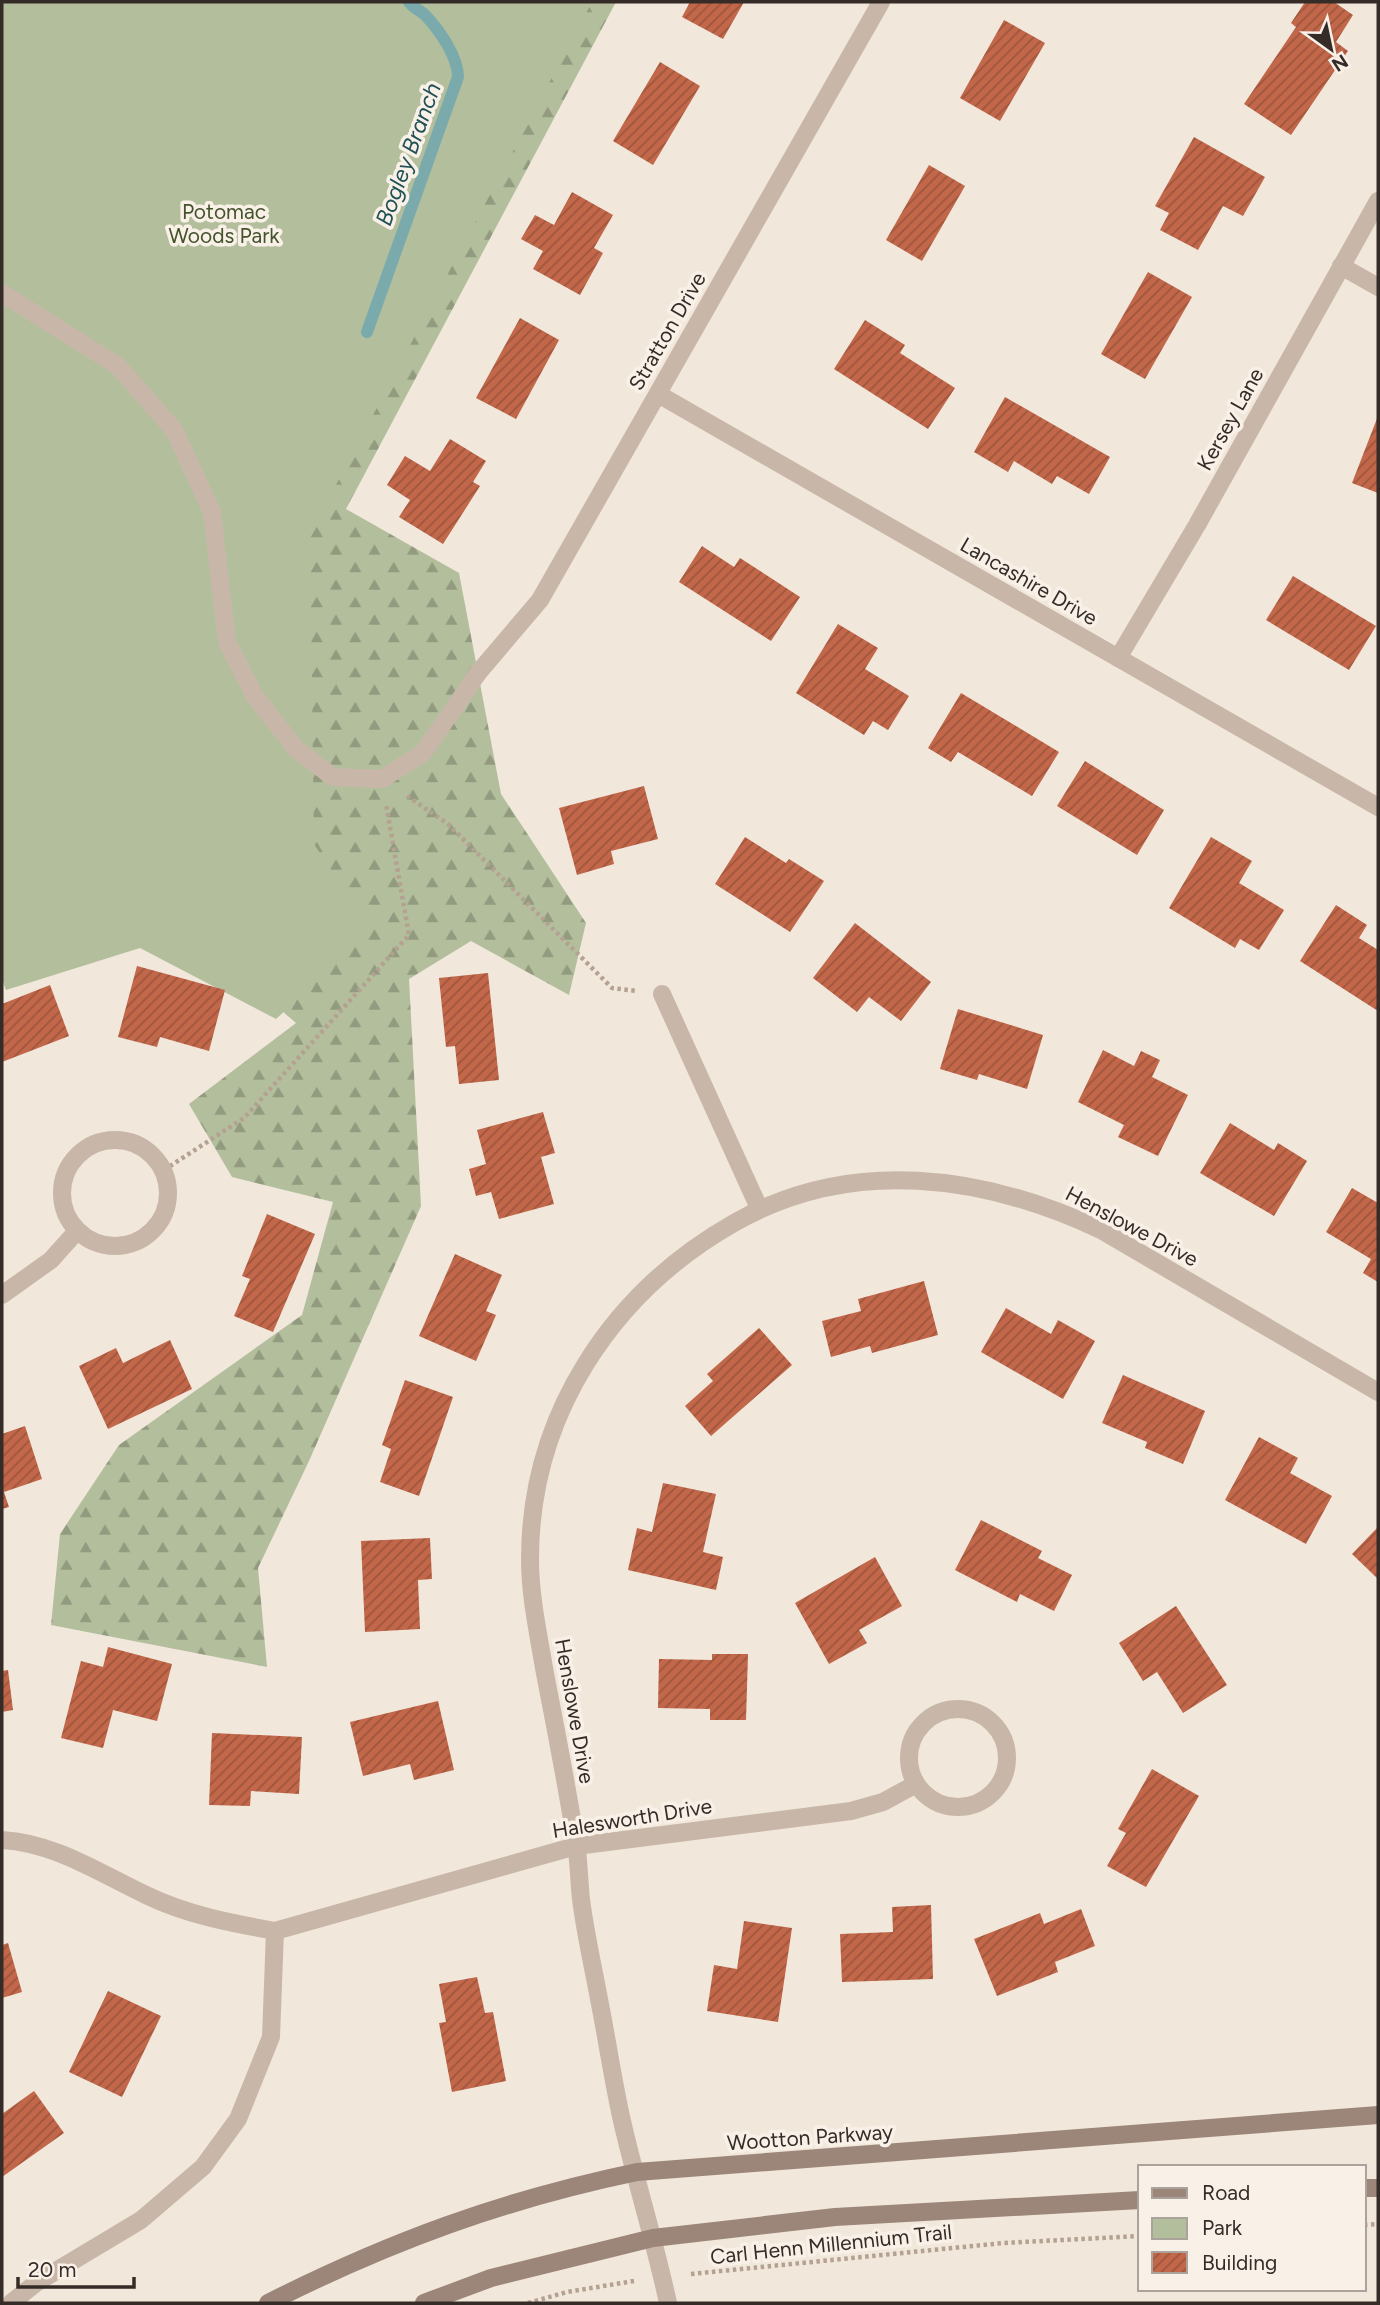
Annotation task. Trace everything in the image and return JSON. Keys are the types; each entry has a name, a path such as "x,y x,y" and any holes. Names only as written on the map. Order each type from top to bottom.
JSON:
{"main road":[{"name":"Wootton Parkway","path":"268,2303 344,2265 480,2211 562,2187 637,2172 1378,2115"},
{"path":"424,2303 491,2278 653,2238 835,2217 1138,2200"}],"street":[{"name":"Stratton Drive","path":"382,779 423,753 478,673 540,600 881,2"},
{"name":"Kersey Lane","path":"1118,658 1197,525 1378,201"},
{"path":"1341,266 1378,287"},
{"path":"2,293 118,366 174,430 212,512 227,642 254,695 296,750 333,777 382,779"},
{"name":"Lancashire Drive","path":"658,394 1378,807"},
{"path":"662,994 759,1208"},
{"path":"120,1139 138,1144 153,1154 164,1170 168,1188 167,1206 159,1223 145,1236 129,1244 110,1246 92,1241 77,1231 66,1215 62,1198 63,1179 71,1162 84,1148 101,1141 120,1139"},
{"name":"Henslowe Drive","path":"668,2303 622,2120 591,1956 581,1902 576,1846 534,1609 530,1559 541,1464 555,1421 574,1379 598,1341 646,1287 691,1250 759,1208 835,1186 893,1179 955,1183 1008,1194 1055,1209 1101,1230 1378,1392"},
{"path":"2,1295 51,1260 77,1231"},
{"path":"957,1709 974,1712 989,1720 1000,1733 1006,1748 1006,1766 995,1788 976,1804 959,1807 942,1805 927,1797 916,1784 909,1768 909,1751 915,1734 925,1721 940,1713 957,1709"},
{"name":"Halesworth Drive","path":"2,1840 21,1841 82,1861 147,1896 200,1917 275,1931 576,1846 851,1811 883,1802 916,1784"},
{"path":"11,2303 36,2283 141,2220 203,2167 238,2119 271,2037 275,1931"}],"path":[{"path":"382,779 448,824 612,988 662,994"},
{"path":"164,1170 244,1118 408,936 382,779"},
{"name":"Carl Henn Millennium Trail","path":"528,2303 567,2292 662,2277 1003,2243 1138,2236"}],"green space":[{"path":"2,2 616,2 346,509 459,573 501,794 586,923 569,995 471,941 409,979 421,1206 309,1461 258,1568 267,1667 51,1625 60,1534 119,1445 302,1315 333,1202 232,1177 189,1104 296,1023 161,907"},
{"name":"Potomac Woods Park","path":"2,2 592,2 310,534 314,844 371,931 276,1019 140,948 6,990 2,979"}],"building":[{"path":"690,2 744,2 723,39 682,17"},
{"path":"1305,2 1334,2 1353,15 1336,42 1348,51 1291,135 1244,104 1296,27 1291,23"},
{"path":"1004,20 1045,43 1000,121 960,98"},
{"path":"660,62 700,86 653,165 613,141"},
{"path":"1194,137 1265,177 1243,216 1223,206 1198,250 1160,230 1169,213 1155,206"},
{"path":"929,165 965,186 922,261 886,240"},
{"path":"572,192 613,215 594,248 603,253 580,295 533,269 543,251 521,239 535,215 554,225"},
{"path":"1148,272 1192,297 1145,379 1101,354"},
{"path":"520,318 559,340 516,419 476,398"},
{"path":"865,320 905,345 900,353 955,388 928,429 834,369"},
{"path":"1005,397 1110,457 1089,494 1057,476 1052,484 1014,461 1008,472 974,452"},
{"path":"1378,416 1378,493 1352,483"},
{"path":"450,439 486,461 473,482 480,486 443,544 399,517 410,500 387,485 405,456 430,471"},
{"path":"702,546 734,567 740,558 800,597 771,641 679,582"},
{"path":"1293,576 1376,626 1349,670 1266,620"},
{"path":"838,624 878,648 865,669 909,696 888,730 873,721 864,735 796,693"},
{"path":"961,693 1059,752 1032,796 958,752 951,762 928,748"},
{"path":"1085,761 1164,810 1137,855 1057,806"},
{"path":"644,786 658,839 611,851 614,864 577,875 559,808"},
{"path":"745,837 786,863 789,859 824,881 790,932 715,884"},
{"path":"1211,837 1252,861 1239,883 1284,910 1259,950 1240,939 1235,948 1169,908"},
{"path":"1336,905 1367,925 1359,938 1378,950 1378,1011 1300,961"},
{"path":"855,923 931,982 901,1021 869,997 857,1012 813,978"},
{"path":"137,966 225,990 209,1051 160,1037 157,1047 118,1037"},
{"path":"488,973 499,1080 459,1084 455,1046 446,1047 439,978"},
{"path":"50,985 69,1036 2,1062 2,1004"},
{"path":"958,1009 1043,1035 1027,1089 979,1074 977,1080 940,1069"},
{"path":"1103,1050 1134,1066 1141,1051 1160,1060 1152,1077 1188,1095 1158,1156 1118,1137 1124,1125 1078,1102"},
{"path":"543,1112 555,1153 541,1157 554,1204 499,1219 491,1192 476,1196 469,1169 486,1164 477,1130"},
{"path":"1230,1123 1274,1150 1278,1143 1307,1161 1274,1216 1200,1173"},
{"path":"1352,1188 1378,1203 1378,1282 1363,1273 1371,1259 1326,1232"},
{"path":"267,1214 315,1234 273,1332 234,1316 250,1279 242,1276"},
{"path":"455,1254 502,1275 486,1311 496,1315 476,1361 419,1336"},
{"path":"924,1281 938,1335 872,1353 870,1346 831,1357 822,1321 861,1311 858,1299"},
{"path":"1006,1308 1051,1334 1058,1320 1095,1341 1063,1399 981,1352"},
{"path":"759,1328 792,1365 711,1436 685,1406 713,1381 707,1374"},
{"path":"170,1340 192,1389 108,1429 79,1366 116,1348 123,1363"},
{"path":"1123,1375 1205,1411 1183,1464 1145,1448 1147,1442 1102,1423"},
{"path":"405,1380 453,1397 419,1496 380,1482 391,1449 382,1445"},
{"path":"25,1426 42,1479 4,1492 9,1507 2,1509 2,1434"},
{"path":"1259,1437 1298,1458 1290,1473 1332,1496 1306,1544 1225,1500"},
{"path":"663,1483 716,1494 703,1552 723,1557 716,1590 628,1570 637,1528 652,1532"},
{"path":"981,1520 1042,1551 1038,1558 1072,1575 1054,1611 1020,1594 1017,1602 955,1570"},
{"path":"1378,1527 1378,1579 1352,1554"},
{"path":"430,1538 432,1579 418,1580 420,1629 365,1632 361,1541"},
{"path":"875,1557 902,1606 859,1630 867,1643 829,1664 795,1603"},
{"path":"1176,1606 1227,1685 1183,1713 1157,1672 1143,1681 1119,1643"},
{"path":"108,1647 172,1664 157,1721 113,1710 103,1748 61,1738 81,1661 103,1667"},
{"path":"712,1654 748,1654 746,1720 710,1720 710,1709 658,1708 659,1659 712,1660"},
{"path":"8,1670 13,1710 2,1712 2,1671"},
{"path":"438,1701 454,1770 414,1780 410,1764 363,1776 350,1722"},
{"path":"212,1733 302,1737 299,1794 251,1791 250,1806 209,1805"},
{"path":"1152,1769 1199,1796 1146,1887 1107,1866 1126,1833 1118,1829"},
{"path":"931,1905 933,1979 842,1982 840,1934 893,1932 892,1907"},
{"path":"1081,1909 1095,1946 1055,1962 1058,1972 997,1996 974,1939 1040,1913 1044,1924"},
{"path":"744,1921 792,1928 778,2022 707,2011 714,1965 737,1969"},
{"path":"8,1943 22,1992 2,1998 2,1945"},
{"path":"477,1977 485,2013 493,2012 506,2081 452,2092 439,2023 446,2022 439,1984"},
{"path":"108,1991 161,2016 122,2097 69,2072"},
{"path":"34,2091 64,2133 2,2177 2,2114"}],"waterway":[{"name":"Bogley Branch","path":"367,332 458,77 452,53 442,37 426,16 409,2"}]}
